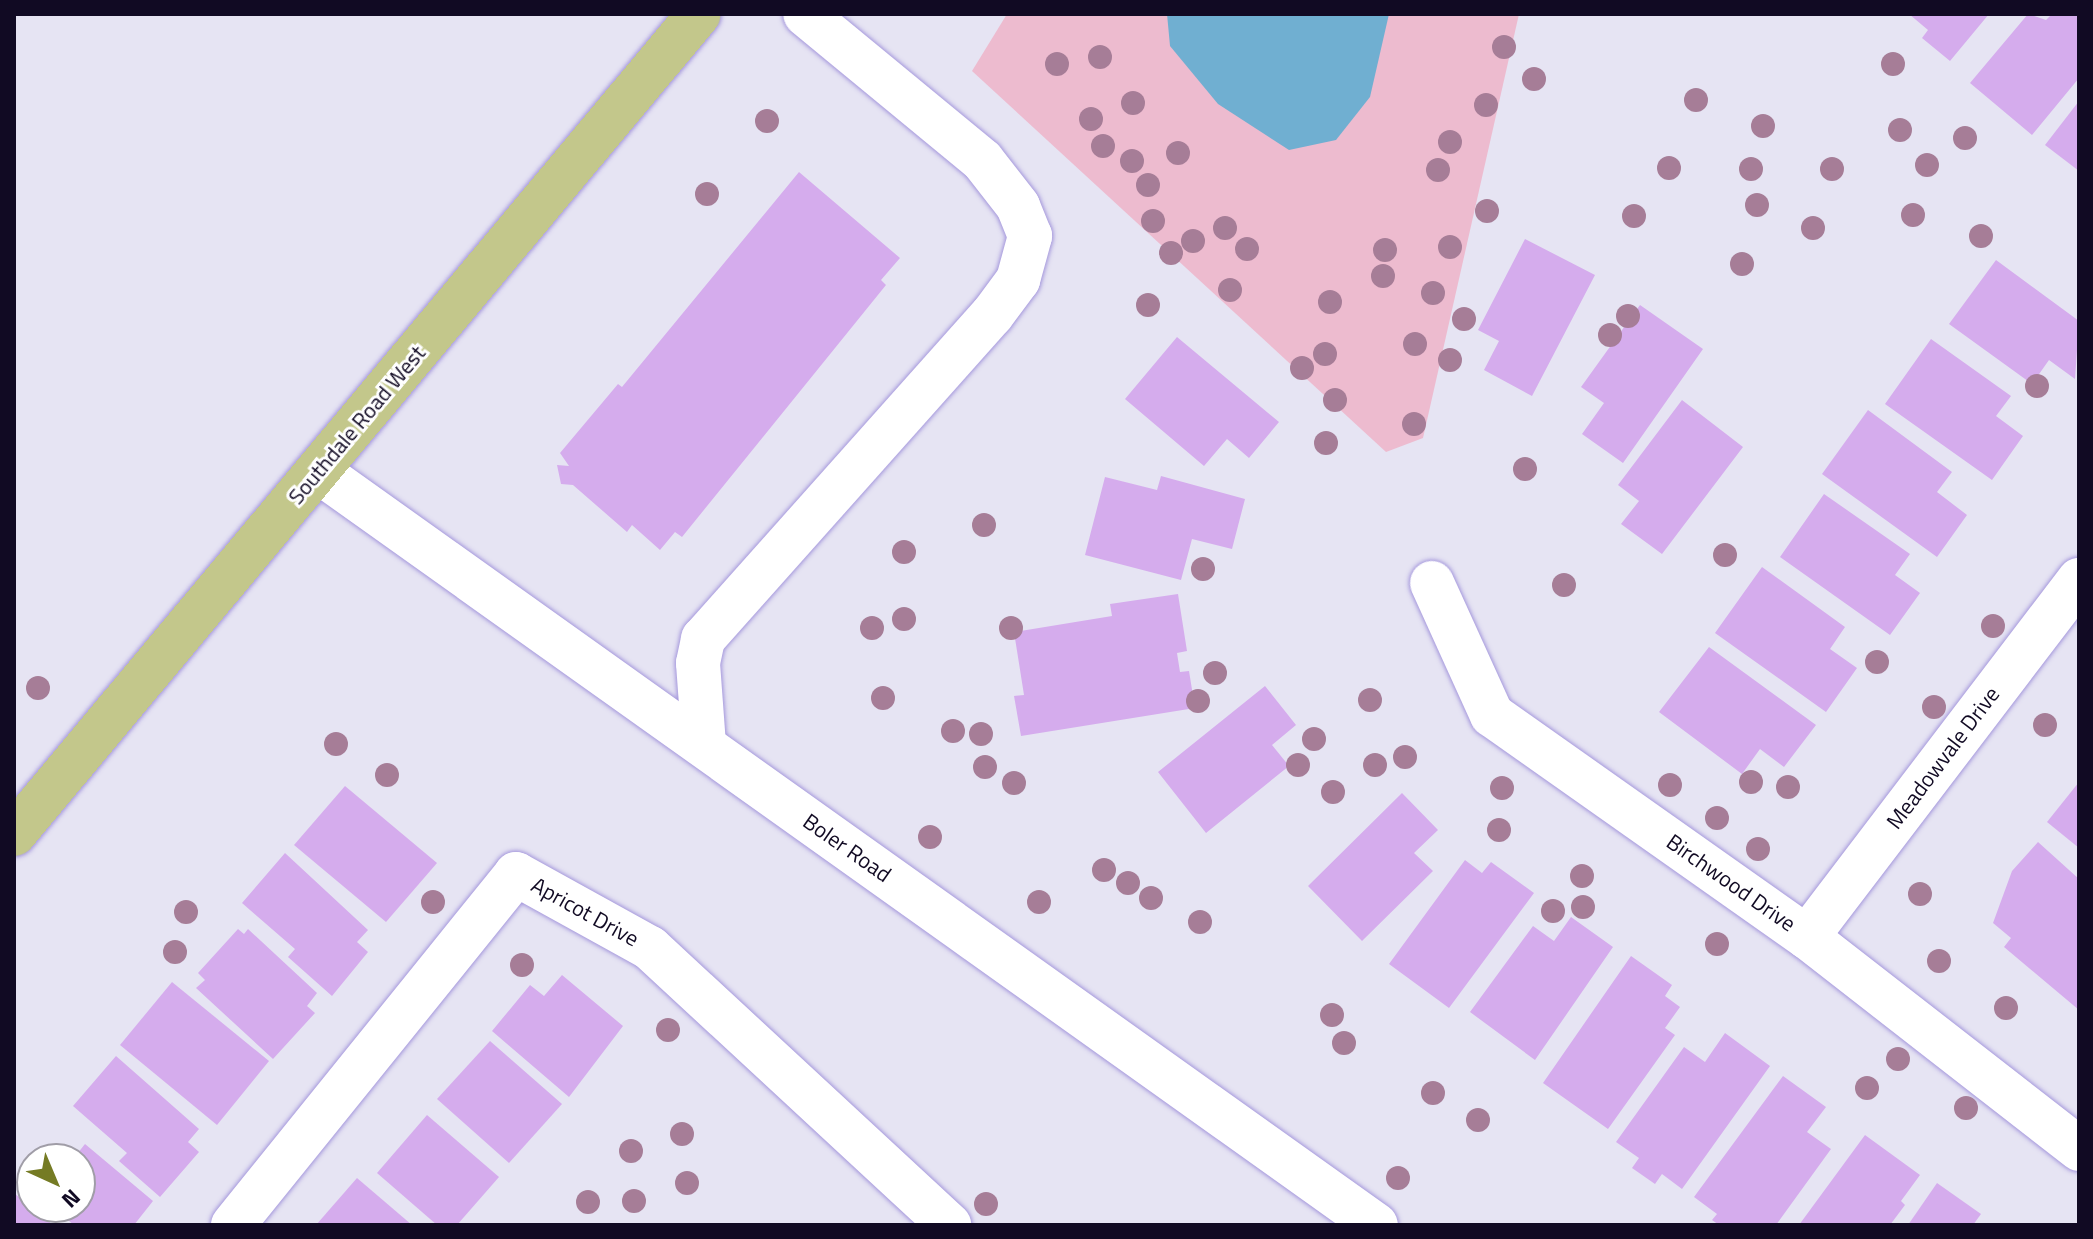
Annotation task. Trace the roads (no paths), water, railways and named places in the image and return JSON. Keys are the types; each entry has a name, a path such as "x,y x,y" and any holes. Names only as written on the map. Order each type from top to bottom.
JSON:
{"main road":[{"name":"Southdale Road West","path":"14,834 699,14"}],"street":[{"path":"704,745 698,663 703,639 992,315 1018,280 1030,236 1018,206 982,160 805,14"},
{"name":"Boler Road","path":"318,471 1376,1225"},
{"name":"Meadowvale Drive","path":"1807,937 2079,580"},
{"name":"Birchwood Drive","path":"1432,583 1492,715 1807,937 2079,1149"},
{"name":"Apricot Drive","path":"233,1225 516,874 650,948 949,1225"}],"water":[{"path":"1167,14 1389,14 1370,97 1336,140 1289,150 1218,104 1170,46"}]}
